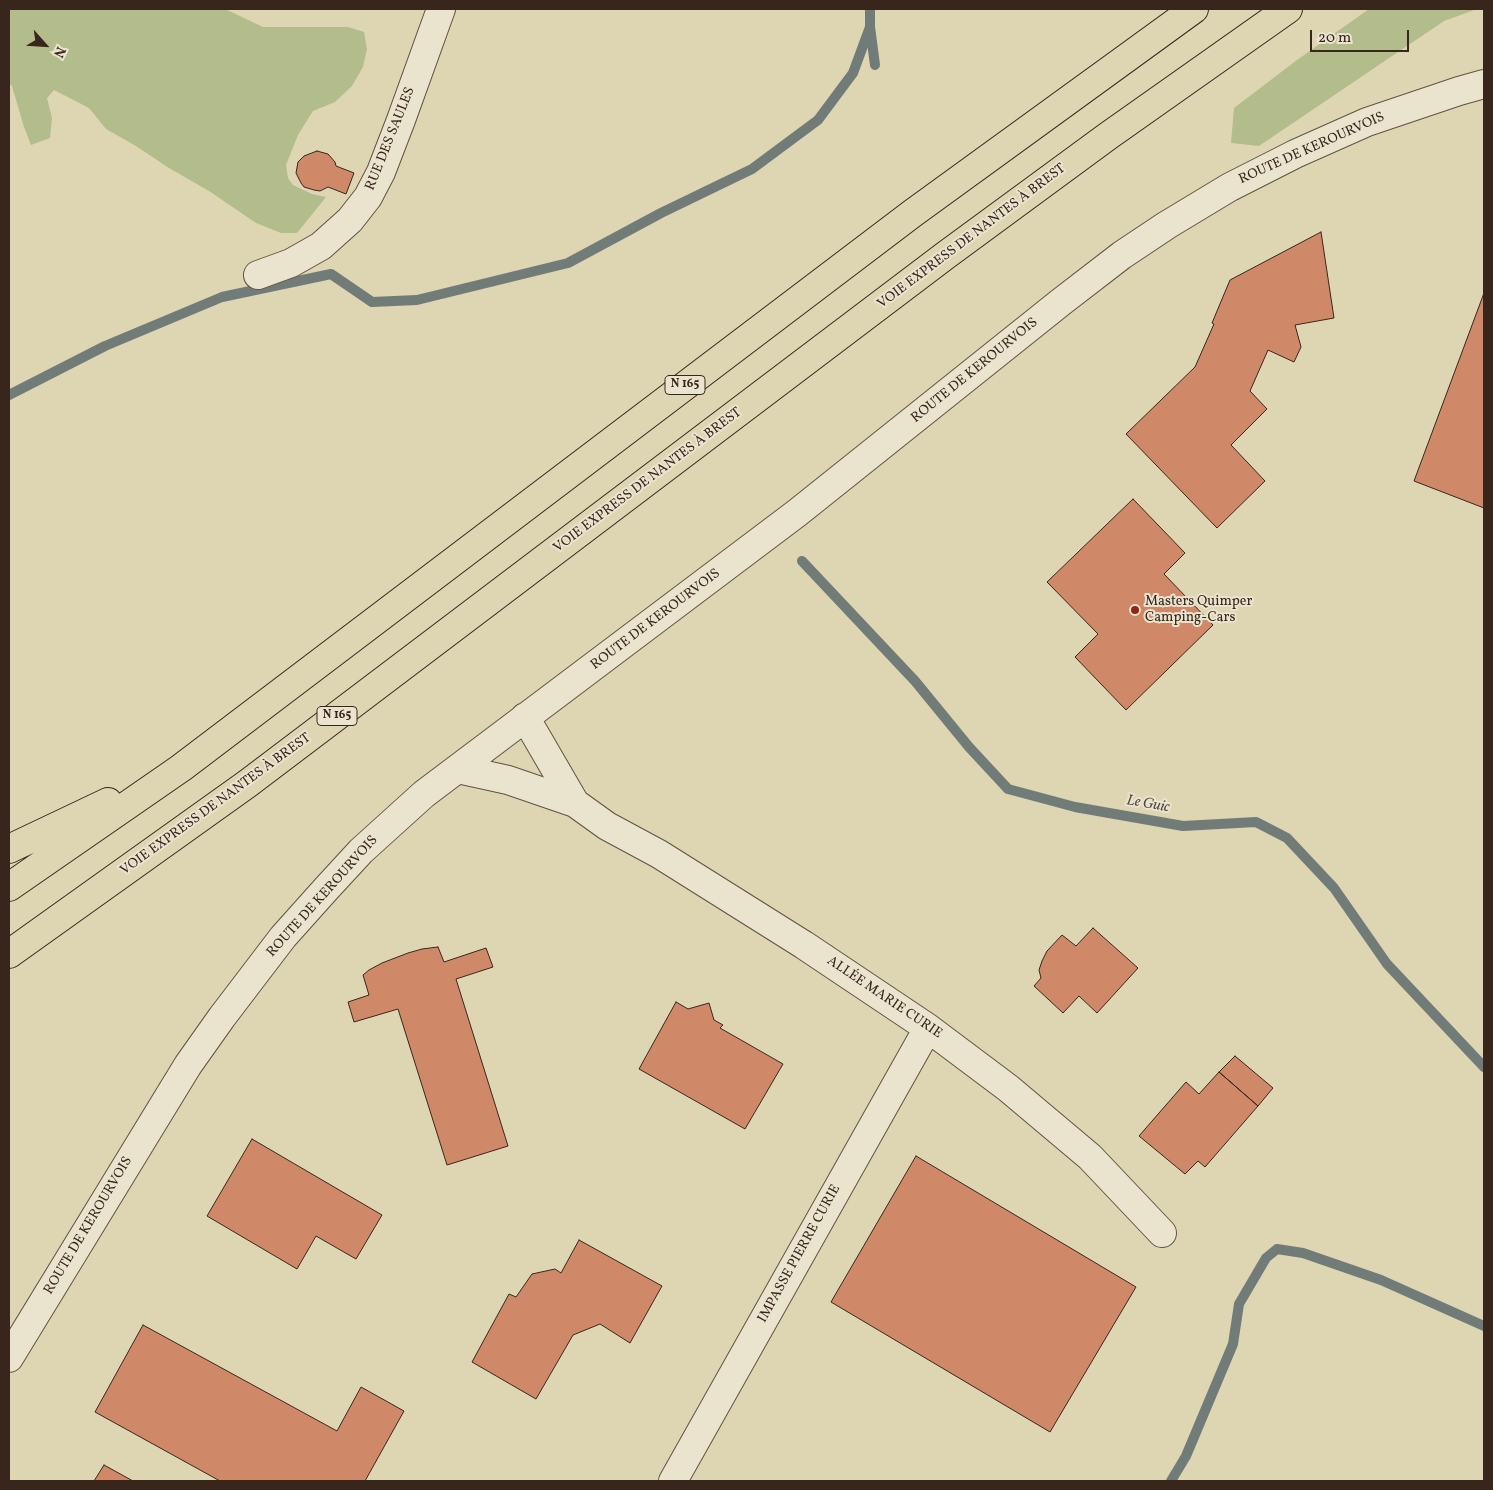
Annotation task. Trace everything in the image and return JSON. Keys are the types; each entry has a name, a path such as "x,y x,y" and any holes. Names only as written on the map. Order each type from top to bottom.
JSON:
{"highway":[{"name":"N 165","path":"9,887 181,768 912,214 1194,9"},
{"name":"VOIE EXPRESS DE NANTES À BREST","path":"9,954 247,784 946,255 1108,136 1288,9"},
{"path":"9,849 181,768"}],"street":[{"name":"RUE DES SAULES","path":"258,275 291,263 321,246 350,220 368,197 381,172 401,120 440,9"},
{"name":"ROUTE DE KEROURVOIS","path":"9,1358 188,1065 248,982 283,937 361,851 424,794 797,514 1122,255 1230,187 1295,154 1367,122 1459,90 1484,84"},
{"name":"ALLÉE MARIE CURIE","path":"525,717 575,803"},
{"name":"ALLÉE MARIE CURIE","path":"458,769 508,780 575,803 607,826 660,854 743,905 928,1028 1008,1088 1090,1157 1162,1233"},
{"name":"IMPASSE PIERRE CURIE","path":"672,1481 928,1028"}],"green space":[{"path":"9,9 225,9 263,27 348,27 364,32 367,49 363,67 352,86 335,102 313,111 298,135 286,165 288,178 293,185 312,194 326,197 297,233 281,233 256,223 209,191 106,129 89,108 54,90 47,98 52,118 50,138 31,145 12,86 9,83"},
{"path":"1369,9 1477,9 1444,21 1259,146 1231,143 1234,108"}],"building":[{"path":"317,151 328,154 336,166 354,173 346,194 328,187 320,191 314,190 304,187 301,183 296,173 298,162 304,156"},
{"path":"1321,232 1334,318 1295,325 1301,347 1294,362 1268,350 1250,391 1267,409 1231,445 1265,481 1217,528 1126,434 1195,367 1214,324 1212,323 1230,280"},
{"path":"1484,293 1484,508 1414,481"},
{"path":"1133,499 1185,553 1164,574 1213,625 1126,710 1075,657 1098,634 1047,582"},
{"path":"1093,928 1138,968 1097,1013 1079,996 1063,1013 1034,986 1041,978 1039,970 1042,961 1047,951 1062,935 1076,946"},
{"path":"438,947 444,962 486,948 493,967 456,979 508,1146 447,1165 398,1009 354,1022 348,1002 369,995 363,975 369,970 408,953"},
{"path":"676,1002 688,1009 709,1003 714,1020 723,1025 720,1028 783,1064 745,1129 639,1069"},
{"path":"1235,1056 1273,1088 1258,1106 1219,1072"},
{"path":"1219,1072 1258,1106 1205,1167 1198,1161 1185,1174 1139,1136 1186,1082 1199,1094"},
{"path":"252,1139 382,1215 356,1259 316,1236 297,1269 207,1216"},
{"path":"916,1156 1136,1287 1050,1432 831,1302"},
{"path":"579,1240 662,1286 630,1343 600,1324 573,1335 536,1399 472,1362 509,1294 516,1297 532,1274 555,1269 561,1273"},
{"path":"143,1325 337,1431 361,1387 404,1411 365,1481 220,1481 95,1412"},
{"path":"104,1465 133,1481 94,1481"}],"waterway":[{"name":"Le Guic","path":"870,9 870,27 875,65"},
{"path":"9,395 105,346 222,297 331,274 372,302 417,300 568,263 661,213 752,169 818,120 853,73 870,27"},
{"name":"Le Guic","path":"802,561 915,681 969,747 1008,789 1075,807 1183,826 1256,822 1287,838 1334,888 1387,964 1484,1067"},
{"path":"1171,1481 1186,1456 1233,1344 1239,1304 1266,1258 1277,1249 1303,1253 1381,1280 1484,1326"}],"place":[{"name":"Masters Quimper Camping-Cars","path":"1135,610"}]}
